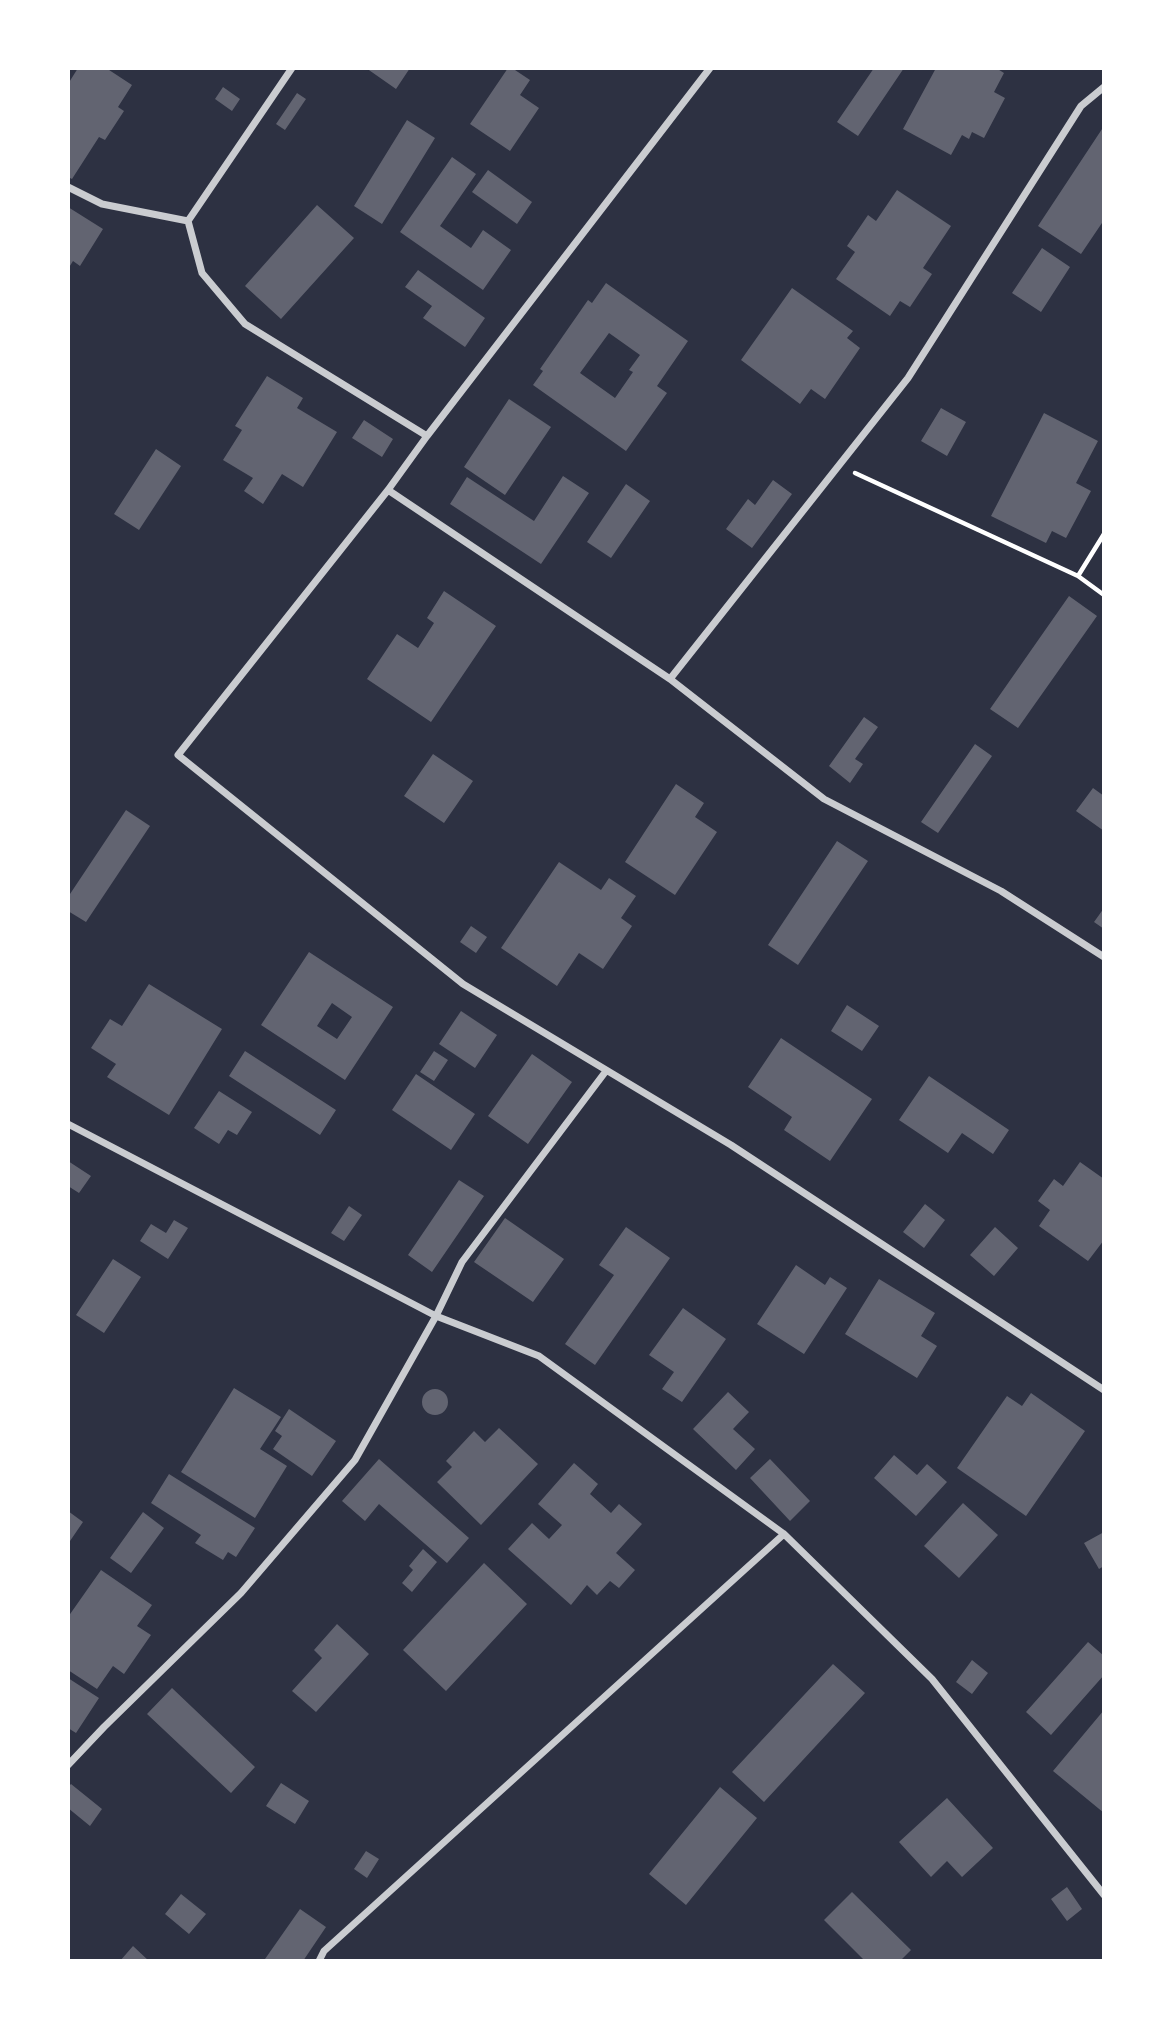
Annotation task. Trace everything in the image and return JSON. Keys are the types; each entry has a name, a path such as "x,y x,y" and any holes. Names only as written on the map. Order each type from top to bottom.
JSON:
{"street":[{"path":"292,68 188,221 202,273 245,324 427,436"},
{"path":"710,68 388,490 178,755 463,984 731,1145 1104,1390"},
{"path":"670,679 908,377 1082,106 1104,87"},
{"path":"68,187 102,204 188,221"},
{"path":"388,490 670,679 824,799 1001,891 1104,957"},
{"path":"68,1765 241,1593 355,1460 436,1317 462,1262 606,1071"},
{"path":"68,1124 436,1317 539,1356 784,1534 932,1679 1104,1895"},
{"path":"319,1961 324,1951 784,1534"}],"path":[{"path":"838,466 1078,576 1104,595"},
{"path":"1078,576 1104,534"}],"building":[{"path":"78,68 106,68 132,85 118,107 124,111 105,140 99,137 72,179 68,177 68,84"},
{"path":"366,68 410,68 396,89"},
{"path":"508,68 530,80 520,95 539,108 510,151 470,124"},
{"path":"874,68 904,68 858,136 837,122"},
{"path":"936,68 996,68 1004,73 994,92 1005,98 984,138 972,132 969,139 962,135 951,155 903,129"},
{"path":"223,87 240,99 232,111 215,99"},
{"path":"297,93 306,99 285,130 276,124"},
{"path":"407,120 435,138 382,224 354,206"},
{"path":"1104,126 1104,220 1081,254 1038,226"},
{"path":"452,157 476,174 440,226 471,248 483,230 511,250 483,290 400,232"},
{"path":"488,170 532,202 517,224 472,192"},
{"path":"897,190 951,226 923,268 932,274 910,307 900,301 890,316 836,279 855,252 847,246 868,215 876,221"},
{"path":"317,205 354,238 281,319 245,286"},
{"path":"68,207 103,229 80,266 73,261 68,269"},
{"path":"1042,248 1070,267 1041,312 1012,293"},
{"path":"418,270 485,318 465,347 423,318 432,306 405,287"},
{"path":"606,283 688,341 657,386 667,393 626,451 533,385 543,371 540,369 588,300 592,303","holes":["609,333 640,355 629,370 633,372 615,398 580,373"]},
{"path":"792,288 853,331 847,338 860,348 825,399 811,389 800,404 741,360"},
{"path":"267,376 303,398 297,408 337,432 303,487 282,474 263,504 244,491 253,478 223,460 242,430 235,426"},
{"path":"509,399 551,427 505,495 464,467"},
{"path":"941,408 966,422 947,456 921,441"},
{"path":"1044,413 1098,441 1076,483 1091,491 1066,538 1052,531 1046,543 991,516"},
{"path":"364,420 393,439 382,457 352,438"},
{"path":"156,449 181,466 139,530 114,514"},
{"path":"563,476 589,493 541,564 450,504 467,477 534,521"},
{"path":"773,480 792,494 752,548 726,529 748,499 755,505"},
{"path":"626,484 650,501 611,558 587,542"},
{"path":"444,591 496,626 431,722 367,679 397,634 418,648 434,623 427,618"},
{"path":"1069,596 1097,616 1018,728 990,709"},
{"path":"864,717 878,727 855,759 863,764 850,783 829,766"},
{"path":"975,744 992,756 938,833 921,822"},
{"path":"433,754 473,781 444,823 404,796"},
{"path":"676,784 704,803 695,817 717,832 675,895 625,862"},
{"path":"1093,788 1104,796 1104,831 1076,811"},
{"path":"126,810 150,826 86,922 68,911 68,897"},
{"path":"837,841 868,861 798,965 768,945"},
{"path":"559,862 601,890 609,878 636,896 621,918 632,926 603,969 579,953 557,986 501,948"},
{"path":"1104,908 1104,929 1094,922"},
{"path":"471,926 487,937 476,953 460,942"},
{"path":"309,952 393,1007 345,1080 261,1025","holes":["332,1003 352,1017 337,1039 317,1026"]},
{"path":"149,984 222,1029 169,1115 107,1077 116,1064 91,1048 110,1019 122,1026"},
{"path":"847,1005 879,1026 862,1051 831,1031"},
{"path":"461,1011 497,1035 475,1068 439,1044"},
{"path":"781,1038 872,1099 830,1161 784,1130 792,1117 748,1087"},
{"path":"245,1051 336,1110 320,1135 229,1076"},
{"path":"434,1051 448,1060 434,1081 420,1072"},
{"path":"532,1054 572,1082 528,1144 488,1116"},
{"path":"416,1074 475,1114 451,1150 392,1110"},
{"path":"929,1076 1009,1130 993,1154 962,1133 948,1153 899,1120"},
{"path":"219,1091 252,1112 237,1135 228,1130 219,1144 194,1128"},
{"path":"68,1161 91,1176 79,1193 68,1186"},
{"path":"1080,1162 1104,1179 1104,1240 1088,1261 1039,1226 1050,1210 1038,1201 1054,1179 1063,1186"},
{"path":"459,1180 484,1196 432,1272 408,1255"},
{"path":"925,1204 945,1220 924,1248 903,1232"},
{"path":"349,1206 362,1215 344,1241 331,1233"},
{"path":"505,1218 564,1259 533,1302 474,1262"},
{"path":"174,1220 188,1228 168,1259 140,1241 151,1224 166,1233"},
{"path":"626,1227 670,1258 595,1365 565,1344 614,1275 599,1265"},
{"path":"995,1227 1018,1248 994,1276 970,1255"},
{"path":"113,1259 141,1277 104,1333 76,1315"},
{"path":"796,1265 825,1285 830,1277 847,1288 804,1354 757,1324"},
{"path":"879,1279 935,1313 921,1336 937,1346 917,1378 845,1334"},
{"path":"683,1308 726,1339 682,1402 662,1389 674,1372 649,1355"},
{"path":"234,1388 281,1417 260,1449 287,1466 255,1518 181,1472"},
{"path":"435,1389 444,1393 448,1402 444,1411 435,1415 426,1411 422,1402 426,1393"},
{"path":"728,1392 749,1412 733,1429 755,1449 736,1470 693,1429"},
{"path":"1031,1393 1085,1431 1026,1516 957,1468 1007,1396 1022,1406"},
{"path":"289,1409 336,1441 312,1476 273,1449 282,1436 275,1431"},
{"path":"499,1428 538,1464 481,1525 437,1482 452,1467 446,1461 474,1431 485,1442"},
{"path":"894,1455 917,1475 927,1464 947,1482 916,1516 874,1478"},
{"path":"379,1459 469,1538 447,1563 379,1504 365,1521 342,1501"},
{"path":"770,1459 810,1501 790,1521 750,1478"},
{"path":"574,1463 598,1484 590,1494 611,1513 619,1504 642,1524 616,1553 635,1570 619,1588 610,1581 597,1595 587,1585 571,1605 508,1549 532,1523 549,1539 562,1525 538,1504"},
{"path":"169,1474 255,1528 236,1557 228,1552 223,1560 195,1543 201,1535 151,1503"},
{"path":"963,1503 998,1535 959,1578 924,1546"},
{"path":"68,1511 83,1522 70,1541 68,1539"},
{"path":"143,1512 164,1528 131,1573 110,1558"},
{"path":"1104,1532 1104,1566 1099,1569 1084,1543"},
{"path":"423,1549 437,1562 412,1592 402,1583 413,1570 409,1566"},
{"path":"484,1563 527,1604 446,1691 403,1650"},
{"path":"101,1570 152,1605 137,1626 151,1635 124,1674 113,1666 97,1689 68,1670 68,1617"},
{"path":"337,1624 369,1654 316,1712 292,1691 322,1658 314,1650"},
{"path":"1088,1642 1104,1656 1104,1675 1051,1735 1026,1712"},
{"path":"972,1660 988,1673 972,1694 956,1682"},
{"path":"833,1664 865,1693 764,1802 732,1772"},
{"path":"68,1678 99,1698 76,1733 68,1728"},
{"path":"172,1688 255,1767 231,1793 147,1714"},
{"path":"1104,1710 1104,1813 1053,1771"},
{"path":"281,1783 309,1801 295,1824 266,1806"},
{"path":"71,1784 102,1809 90,1826 68,1808 68,1787"},
{"path":"720,1787 757,1818 686,1905 649,1874"},
{"path":"947,1798 993,1848 962,1877 947,1861 931,1877 899,1842"},
{"path":"366,1851 379,1859 367,1878 354,1869"},
{"path":"1067,1887 1082,1909 1067,1921 1051,1899"},
{"path":"852,1892 911,1950 900,1961 865,1961 824,1920"},
{"path":"181,1894 206,1914 189,1934 165,1914"},
{"path":"300,1909 326,1927 303,1961 268,1961 265,1959"},
{"path":"133,1946 149,1961 120,1961"}]}
